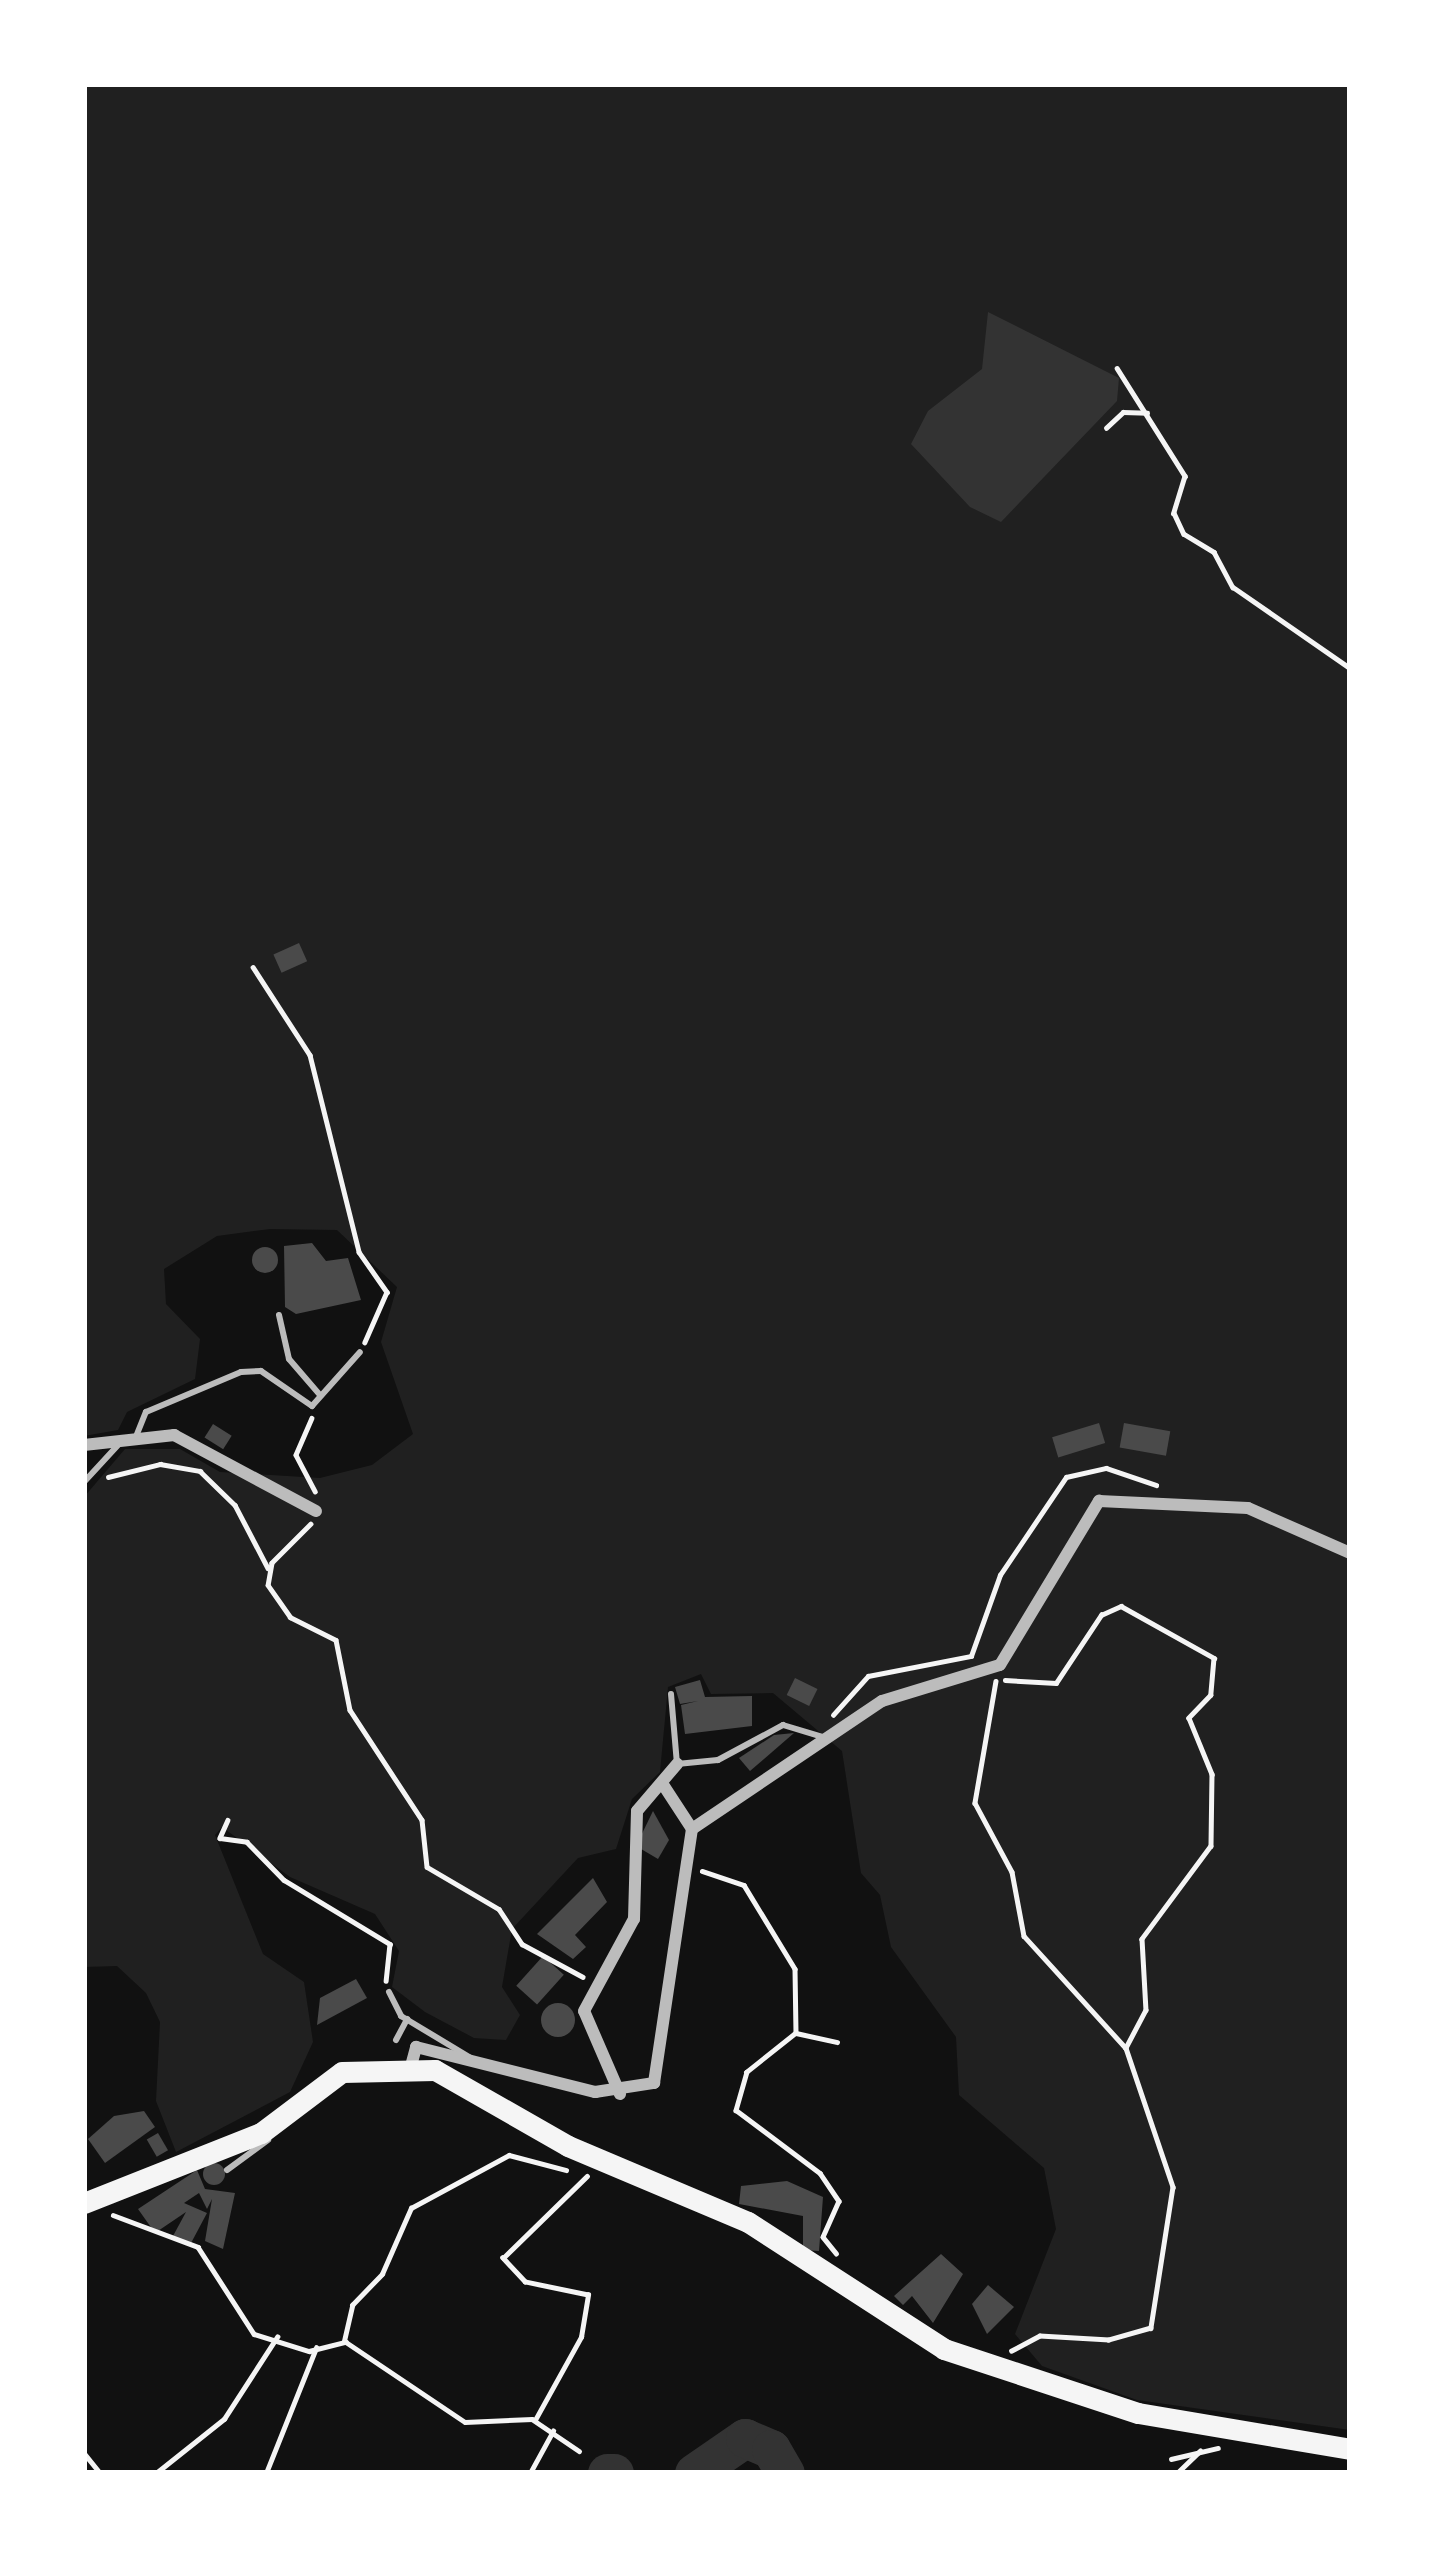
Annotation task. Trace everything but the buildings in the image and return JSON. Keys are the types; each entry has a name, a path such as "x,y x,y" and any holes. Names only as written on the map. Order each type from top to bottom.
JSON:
{"highway":[{"path":"87,2210 277,2121 342,2072 410,2066 481,2088 589,2156 748,2222 944,2349 996,2362 1138,2413 1350,2449"}],"street":[{"path":"84,1445 130,1435 214,1450 316,1511"},
{"path":"410,2066 416,2047 620,2094 654,2083 661,2066 675,1915 692,1829 829,1735 902,1692 992,1670 1083,1513 1123,1494 1248,1508 1350,1553"},
{"path":"620,2094 584,2030 600,1974 634,1919 633,1827 677,1764"},
{"path":"662,1784 692,1829"}],"lane":[{"path":"279,1315 289,1359 321,1395"},
{"path":"88,1481 146,1412 242,1372 261,1370 312,1406 360,1352"},
{"path":"671,1694 677,1764 718,1760 783,1725 829,1735"},
{"path":"389,1992 407,2019 473,2061"},
{"path":"396,2040 407,2019"},
{"path":"227,2170 275,2136 277,2121"}],"path":[{"path":"1117,368 1150,413 1185,476 1174,513 1184,534 1214,552 1233,587 1350,668"},
{"path":"1106,428 1124,412 1150,413"},
{"path":"253,967 310,1055 335,1178 359,1252 387,1292 360,1352"},
{"path":"268,1568 316,1511 296,1455 312,1406"},
{"path":"88,1481 160,1464 200,1471 235,1504 290,1616 336,1640 350,1709 422,1820 435,1877 499,1909 522,1944 585,1978 600,1974"},
{"path":"829,1735 852,1684 980,1646 1000,1575 1066,1477 1106,1468 1168,1497"},
{"path":"992,1670 1011,1687 1056,1683 1101,1615 1121,1606 1214,1658 1210,1695 1189,1718 1212,1774 1211,1846 1142,1939 1146,2010 1126,2048"},
{"path":"992,1670 996,1698 973,1769 975,1803 1012,1872 1024,1936 1126,2048 1173,2186 1158,2318 1140,2337 1040,2336 996,2362"},
{"path":"228,1820 220,1838 247,1842 284,1880 390,1944 389,1992"},
{"path":"675,1915 706,1867 744,1885 795,1969 796,2033"},
{"path":"796,2033 837,2042"},
{"path":"796,2033 747,2072 736,2110 793,2145 839,2201 823,2237 836,2253 835,2281"},
{"path":"344,2342 352,2305 382,2274 411,2208 509,2155 562,2171 589,2156"},
{"path":"535,2420 581,2338 588,2294 525,2282 503,2258 580,2180 615,2167"},
{"path":"87,2210 198,2247 228,2283 244,2327 316,2348 344,2342 465,2422 535,2420 579,2451"},
{"path":"156,2473 224,2420 278,2334"},
{"path":"266,2473 316,2348"},
{"path":"530,2473 553,2431"},
{"path":"1177,2473 1201,2451"},
{"path":"84,2453 100,2473"}],"shaded area":[{"path":"84,84 1350,84 1350,2430 1137,2400 1042,2366 1015,2334 1056,2229 1044,2168 959,2095 956,2037 891,1947 880,1895 861,1873 842,1751 773,1693 711,1694 701,1674 668,1687 660,1772 632,1799 616,1849 578,1858 512,1929 502,1987 520,2015 506,2040 474,2038 425,2012 392,1987 399,1951 375,1914 290,1877 222,1827 215,1835 263,1954 304,1982 313,2042 290,2092 176,2152 156,2101 160,2022 146,1993 117,1966 84,1967 84,1497 125,1449 180,1449 220,1472 320,1478 372,1465 413,1434 381,1342 397,1287 337,1230 270,1229 217,1236 164,1269 166,1304 200,1339 195,1379 127,1412 118,1430 84,1436"},
{"path":"988,312 1119,378 1117,401 1001,522 970,507 911,444 928,411 982,369"}],"waterway":[{"path":"694,2473 745,2438 771,2449 785,2473"},
{"path":"607,2473 614,2473"}]}
